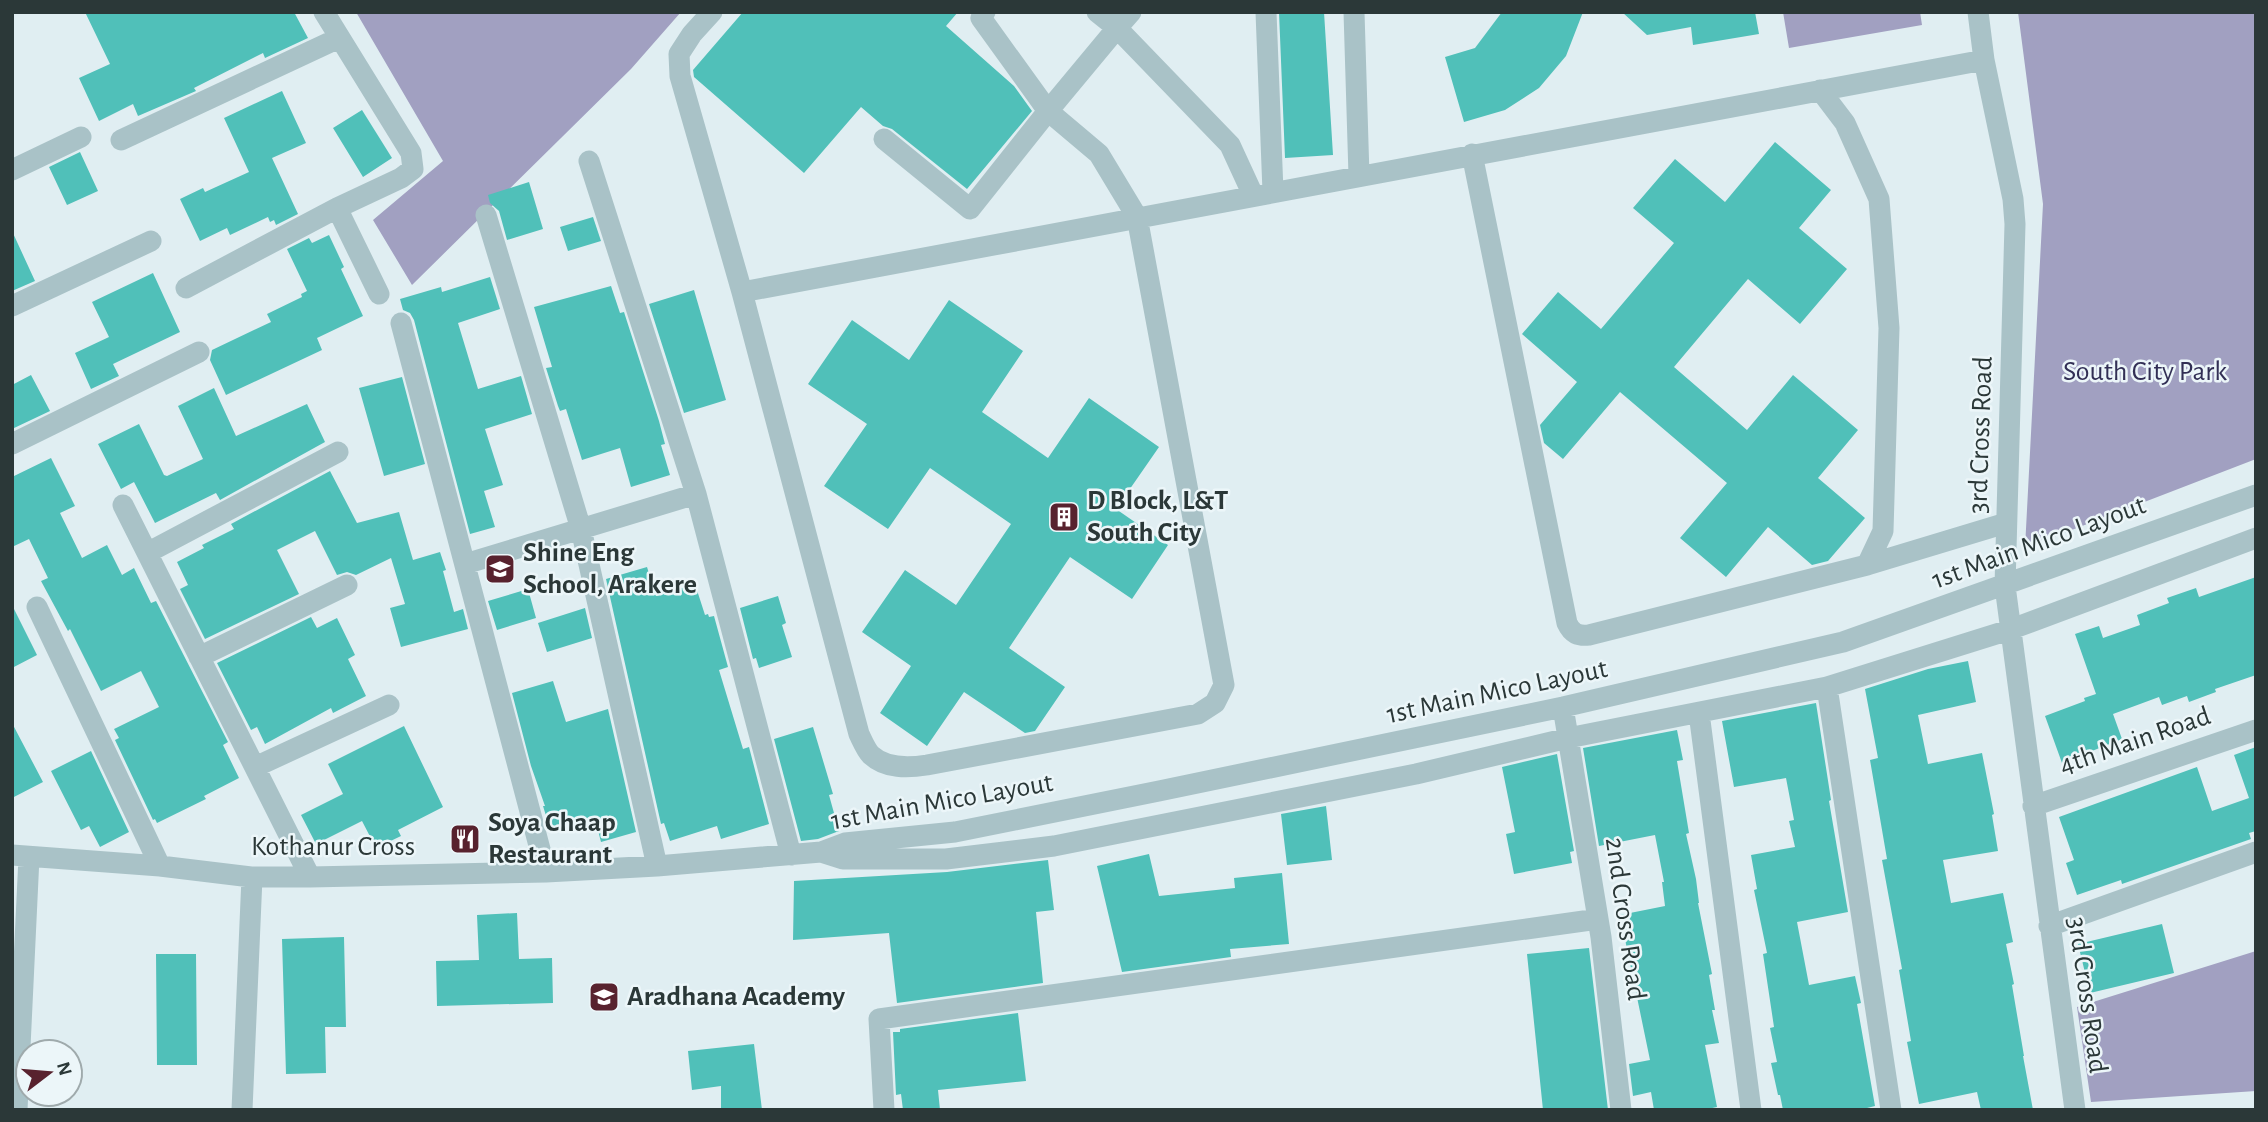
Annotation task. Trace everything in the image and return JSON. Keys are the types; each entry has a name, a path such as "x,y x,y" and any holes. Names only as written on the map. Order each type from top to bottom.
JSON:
{"street":[{"path":"186,288 337,208 401,178 413,169 411,153 324,12"},
{"path":"712,12 679,54 680,76 742,292 859,734 871,754 886,763 906,769 1198,713 1215,703 1224,685 1138,217 1099,155 1048,111 981,18 985,12"},
{"path":"1097,12 1124,20 1230,145 1263,194"},
{"path":"1263,194 1266,12"},
{"path":"1354,12 1359,176"},
{"name":"3rd Cross Road","path":"1978,12 1984,60 2013,199 2015,224 2005,586 2075,1110"},
{"path":"884,139 970,209 1124,20"},
{"path":"121,140 339,38"},
{"path":"742,292 1984,60"},
{"path":"1820,90 1844,123 1879,199 1889,328 1884,531 1867,565"},
{"path":"12,170 81,137"},
{"path":"1472,154 1567,623 1574,634 1589,635 1867,565 2006,523"},
{"path":"589,161 696,494 791,855"},
{"path":"337,208 379,294"},
{"path":"486,215 581,529 657,866"},
{"path":"12,306 151,241"},
{"path":"401,323 546,872"},
{"path":"12,444 199,352"},
{"path":"147,553 338,452"},
{"path":"465,564 696,494"},
{"name":"1st Main Mico Layout","path":"821,852 845,843 968,830 1563,707 1843,642 2256,495"},
{"path":"123,505 310,877"},
{"name":"1st Main Mico Layout","path":"821,852 843,859 946,859 1054,846 1416,774 1568,738 1826,687 2009,630 2256,538"},
{"path":"199,657 347,585"},
{"path":"37,607 160,866"},
{"path":"1826,687 1891,1110"},
{"path":"255,767 388,705"},
{"name":"2nd Cross Road","path":"1563,707 1598,919 1621,1110"},
{"path":"1699,713 1751,1110"},
{"name":"4th Main Road","path":"2033,806 2256,730"},
{"name":"Kothanur Cross","path":"21,856 160,866 252,877 310,877 546,872 821,852"},
{"path":"2049,926 2256,852"},
{"path":"17,1110 21,856"},
{"path":"242,1110 252,877"},
{"path":"884,1110 878,1019 1598,919"}],"green space":[{"path":"356,12 681,12 631,69 412,285 373,220 443,161"},
{"path":"1783,12 1920,12 1922,25 1789,48"},
{"name":"South City Park","path":"2018,12 2256,12 2256,459 2025,548 2043,204"},
{"path":"2256,951 2256,1091 2091,1102 2077,1007"}],"building":[{"path":"85,12 294,12 308,38 265,58 263,53 194,88 196,91 138,116 133,104 99,121 79,78 110,64"},
{"path":"743,12 958,12 946,26 1014,86 1032,111 967,189 861,107 804,173 694,77 693,70"},
{"path":"1279,12 1324,12 1333,155 1285,158"},
{"path":"1502,12 1583,12 1566,56 1539,88 1505,110 1464,122 1445,57 1475,48"},
{"path":"1622,12 1755,12 1759,34 1693,45 1691,27 1647,35"},
{"path":"282,91 306,143 272,158 298,214 276,225 274,220 270,222 268,217 230,235 227,228 200,241 180,199 203,188 205,192 249,172 224,118"},
{"path":"362,110 392,158 363,177 333,128"},
{"path":"1775,142 1831,190 1799,228 1847,269 1800,324 1748,279 1674,367 1747,430 1793,375 1858,430 1818,478 1865,518 1828,561 1812,565 1768,527 1726,577 1680,538 1727,483 1620,392 1563,459 1544,443 1540,425 1577,382 1522,334 1558,292 1601,329 1674,243 1633,208 1675,159 1725,202"},
{"path":"80,152 98,191 67,205 49,167"},
{"path":"529,182 543,229 507,240 499,211 490,203 488,195"},
{"path":"593,217 601,241 568,251 560,227"},
{"path":"12,231 35,281 12,291"},
{"path":"329,235 363,316 317,338 322,350 226,395 210,360 212,350 271,322 267,314 302,297 301,294 307,291 287,249 309,238 312,243"},
{"path":"153,273 180,332 113,364 119,376 91,389 75,353 109,337 92,302"},
{"path":"490,277 500,309 458,323 478,389 521,376 532,414 485,429 503,485 484,491 495,527 470,534 414,320 410,313 403,310 400,299 441,287 442,292"},
{"path":"611,286 620,313 624,312 659,421 665,444 661,445 670,475 631,487 620,448 582,460 566,409 560,411 546,368 552,367 534,307"},
{"path":"694,290 726,400 684,413 649,304"},
{"name":"D Block, L&T South City","path":"949,300 1023,351 982,412 1048,458 1089,398 1159,447 1116,509 1168,545 1132,599 1070,557 1009,648 1065,687 1035,731 1025,733 964,692 927,746 880,713 911,666 862,632 905,570 956,605 1011,524 930,468 888,529 824,486 867,424 808,384 852,320 909,360"},
{"path":"31,375 50,411 12,429 12,385"},
{"path":"402,377 425,464 384,476 359,388"},
{"path":"214,388 236,436 307,404 325,442 220,500 216,493 155,523 134,482 121,489 98,444 139,424 164,475 203,459 178,406"},
{"path":"51,458 75,506 60,513 82,558 107,545 122,575 134,568 151,603 156,601 228,742 223,745 239,778 204,796 206,799 157,823 153,820 115,740 119,738 114,729 159,707 141,671 101,691 70,629 68,631 41,581 48,578 29,539 12,547 12,477"},
{"path":"330,471 357,523 399,512 413,560 440,552 454,612 463,609 468,629 401,647 390,608 405,604 391,558 356,575 347,572 337,575 315,531 277,550 299,594 205,639 180,589 188,585 177,562 204,548 202,545 234,529 231,524"},
{"path":"647,567 656,596 695,584 705,615 714,616 728,667 719,670 743,749 749,747 769,824 721,839 717,826 670,841 664,823 661,824 606,579"},
{"path":"2256,577 2256,675 2215,689 2216,692 2189,702 2187,696 2162,705 2159,697 2113,714 2122,739 2062,763 2045,716 2096,694 2075,634 2099,626 2103,638 2140,625 2137,615 2169,603 2167,598 2196,588 2199,597"},
{"path":"528,589 536,618 497,630 488,601"},
{"path":"778,596 786,623 782,625 792,657 759,668 756,658 753,659 740,608"},
{"path":"12,605 37,655 12,668"},
{"path":"585,608 592,638 547,652 538,623"},
{"path":"311,617 317,628 337,618 355,655 348,659 366,696 333,713 331,708 265,744 257,727 251,730 217,663"},
{"path":"1968,661 1976,702 1918,715 1928,764 1982,753 1998,851 1943,860 1951,903 2003,893 2013,942 2006,944 2033,1110 1981,1110 1977,1092 1919,1104 1907,1042 1911,1041 1899,970 1902,969 1882,860 1887,859 1870,760 1878,758 1865,689 1928,669"},
{"path":"553,681 566,722 608,709 636,832 601,842 595,819 551,832 512,693"},
{"path":"1816,703 1848,912 1797,922 1809,985 1855,976 1861,1003 1857,1004 1875,1106 1859,1110 1783,1110 1771,1063 1777,1062 1770,1028 1774,1027 1763,954 1767,953 1754,890 1757,889 1751,855 1795,847 1789,821 1794,820 1786,778 1734,787 1722,721"},
{"path":"12,723 43,782 12,798"},
{"path":"404,726 443,807 398,830 401,836 376,848 362,821 316,844 301,815 343,794 328,764"},
{"path":"813,727 833,794 829,795 839,831 818,839 801,841 774,739"},
{"path":"1677,730 1683,760 1677,761 1689,833 1686,834 1712,974 1709,975 1715,1010 1712,1010 1719,1043 1705,1045 1717,1107 1703,1110 1654,1110 1651,1092 1633,1096 1629,1064 1650,1060 1620,915 1665,906 1664,882 1655,835 1599,846 1583,748"},
{"path":"2256,747 2256,831 2249,833 2251,839 2122,884 2121,880 2077,895 2066,863 2074,860 2059,817 2197,767 2212,811 2249,798 2234,755"},
{"path":"91,751 129,832 100,847 89,826 81,830 51,771"},
{"path":"1557,754 1574,851 1570,852 1572,863 1514,874 1506,834 1515,832 1502,767"},
{"path":"1326,806 1332,860 1287,865 1281,814"},
{"path":"1149,854 1159,896 1235,888 1234,878 1282,873 1289,944 1230,949 1231,957 1122,972 1097,866"},
{"path":"1048,860 1054,910 1036,912 1043,983 897,1003 889,933 793,940 794,881 947,872"},
{"path":"517,913 519,959 552,958 553,1003 437,1006 436,961 479,960 477,915"},
{"path":"2162,924 2174,973 2090,993 2078,944"},
{"path":"344,937 346,1027 325,1027 326,1073 286,1074 282,939"},
{"path":"1589,948 1608,1110 1543,1110 1527,954"},
{"path":"156,954 196,954 197,1065 157,1065"},
{"path":"1018,1013 1026,1081 938,1090 940,1110 903,1110 901,1094 896,1095 893,1032"},
{"path":"754,1044 762,1110 721,1110 721,1086 692,1090 688,1051"}],"place":[{"name":"D Block, L&T South City","path":"1064,517"},
{"name":"Shine Eng School, Arakere","path":"500,569"},
{"name":"Soya Chaap Restaurant","path":"465,839"},
{"name":"Aradhana Academy","path":"604,997"}]}
